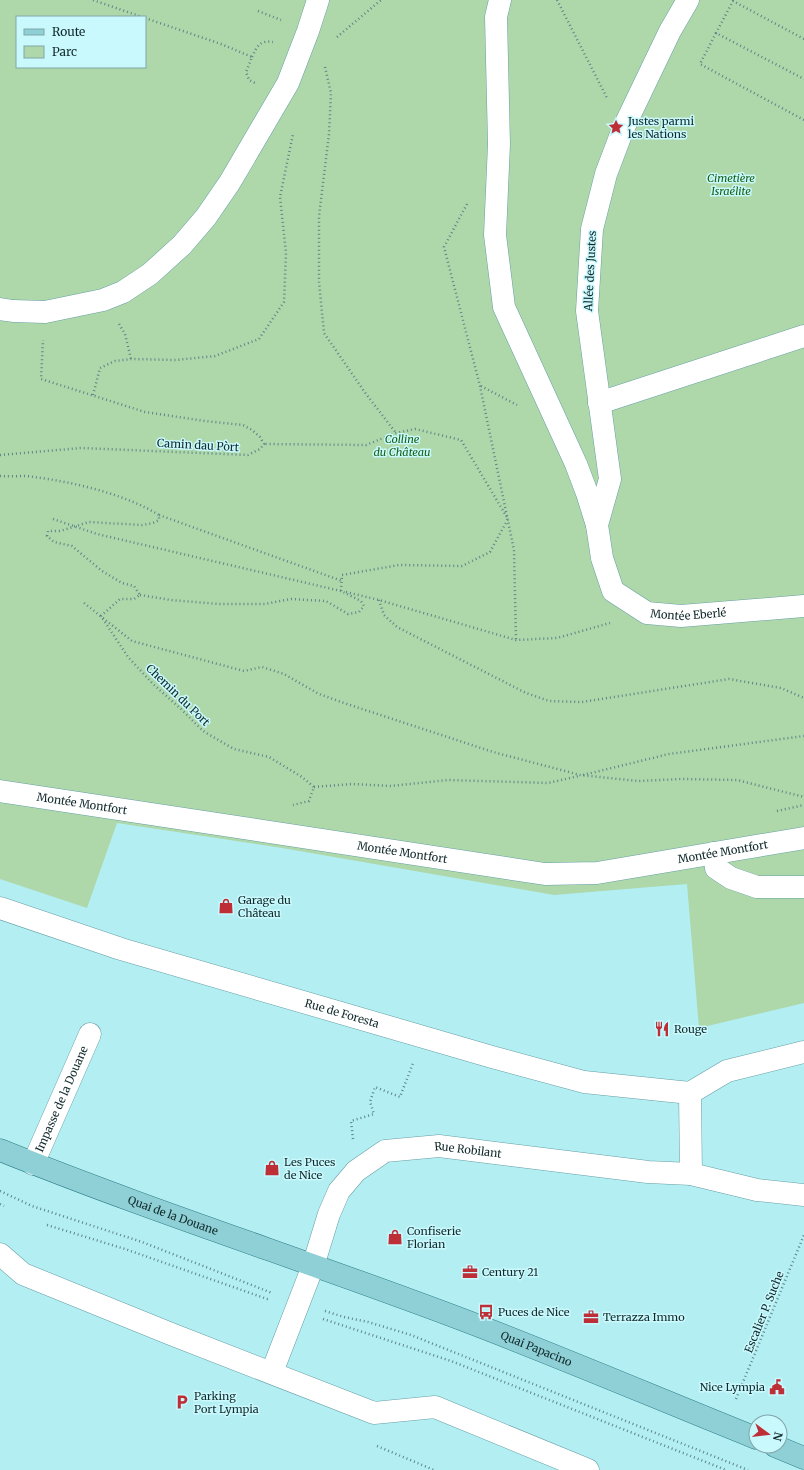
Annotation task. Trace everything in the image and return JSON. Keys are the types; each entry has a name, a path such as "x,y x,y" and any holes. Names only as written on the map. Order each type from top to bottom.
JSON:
{"main road":[{"name":"Quai de la Douane","path":"0,1150 33,1164 313,1266"},
{"name":"Quai Papacino","path":"313,1266 466,1321 748,1435"},
{"path":"788,1451 804,1458"}],"street":[{"path":"0,309 45,312 103,300 129,289 150,274 182,245 206,217 230,182 288,83 318,0"},
{"path":"500,0 496,17 499,144 495,235 504,307 576,464 597,525"},
{"name":"Allée des Justes","path":"602,558 597,525 610,478 587,311 592,228 606,174 623,130 670,31 688,0"},
{"path":"599,403 804,336"},
{"name":"Montée Eberlé","path":"602,558 613,591 647,613 680,616 804,606"},
{"name":"Montée Montfort","path":"0,790 546,874 597,873 804,838"},
{"path":"714,853 716,868 731,878 756,887 804,887"},
{"name":"Rue de Foresta","path":"0,908 121,949 422,1037 584,1082 690,1093"},
{"name":"Impasse de la Douane","path":"33,1164 90,1034"},
{"path":"690,1174 690,1093 727,1072 804,1052"},
{"name":"Rue Robilant","path":"272,1372 313,1266 329,1214 339,1191 356,1171 385,1151 439,1146 648,1172 690,1174 757,1190 804,1194"},
{"path":"0,1254 23,1274 170,1334 272,1372 374,1413 435,1407 588,1470"}],"path":[{"path":"93,0 139,16"},
{"path":"308,31 337,38 381,0"},
{"path":"557,0 623,130"},
{"path":"804,39 733,0 700,64 804,120"},
{"path":"93,395 100,368 115,360 176,360 215,356 259,339 284,302 286,253 280,197 297,116 279,99 249,80 246,72 252,57 221,44 146,18"},
{"path":"308,31 322,53 331,92 329,134 319,216 320,282 324,333 366,394 396,433"},
{"path":"716,32 804,79"},
{"path":"444,247 480,386 514,550 516,640"},
{"path":"103,300 125,334 131,359"},
{"name":"Camin dau Pòrt","path":"0,455 80,448 248,455 260,449 264,444 260,437 243,425 145,412 41,379 45,312"},
{"path":"264,444 366,445 396,433 415,429 461,440 508,518"},
{"path":"0,476 32,476 76,484 106,492 151,509 159,514 342,581"},
{"path":"140,595 134,586 122,583 102,571 72,546 54,542 47,536 48,531 60,531 89,522 142,525 159,520 159,514"},
{"path":"341,591 342,575 399,566 462,566 490,552 508,518"},
{"path":"53,519 97,534 379,600 516,640 557,638 647,613"},
{"path":"101,616 120,599 134,599 140,595 170,600 220,604 265,604 291,599 326,601 348,614 359,612 364,606 361,601 341,591"},
{"path":"379,600 384,615 397,626 526,694 549,701 582,702 728,679 781,688 804,698"},
{"path":"84,603 132,641 244,671 262,667 284,674 319,694 344,703 493,752 580,776 638,781 682,779 737,780 804,797"},
{"name":"Chemin du Port","path":"101,616 133,662 153,684 181,709 202,731 234,749 269,757 314,787"},
{"path":"290,806 309,801 314,787 352,784 391,786 448,780 548,783 670,754 804,736"},
{"path":"351,1121 374,1114 370,1102 375,1088 400,1097 422,1037"},
{"path":"0,1191 32,1206 142,1242 297,1306 368,1322 411,1335 748,1470"},
{"path":"0,1204 4,1206"},
{"path":"47,1225 125,1249 297,1306 451,1361 726,1470"},
{"name":"Escalier P. Suche","path":"738,1396 804,1235"},
{"path":"377,1446 434,1470"}],"green space":[{"name":"Colline du Château","path":"0,0 804,0 804,1003 699,1028 687,884 554,895 282,848 117,823 87,908 0,879"}],"place":[{"name":"Justes parmi les Nations","path":"616,127"},
{"name":"Garage du Château","path":"226,906"},
{"name":"Rouge","path":"662,1029"},
{"name":"Les Puces de Nice","path":"272,1168"},
{"name":"Confiserie Florian","path":"395,1237"},
{"name":"Century 21","path":"470,1272"},
{"name":"Puces de Nice","path":"486,1312"},
{"name":"Terrazza Immo","path":"591,1317"},
{"name":"Nice Lympia","path":"777,1387"},
{"name":"Parking Port Lympia","path":"182,1402"}],"park label":[{"name":"Cimetière Israélite","path":"731,184"}]}
